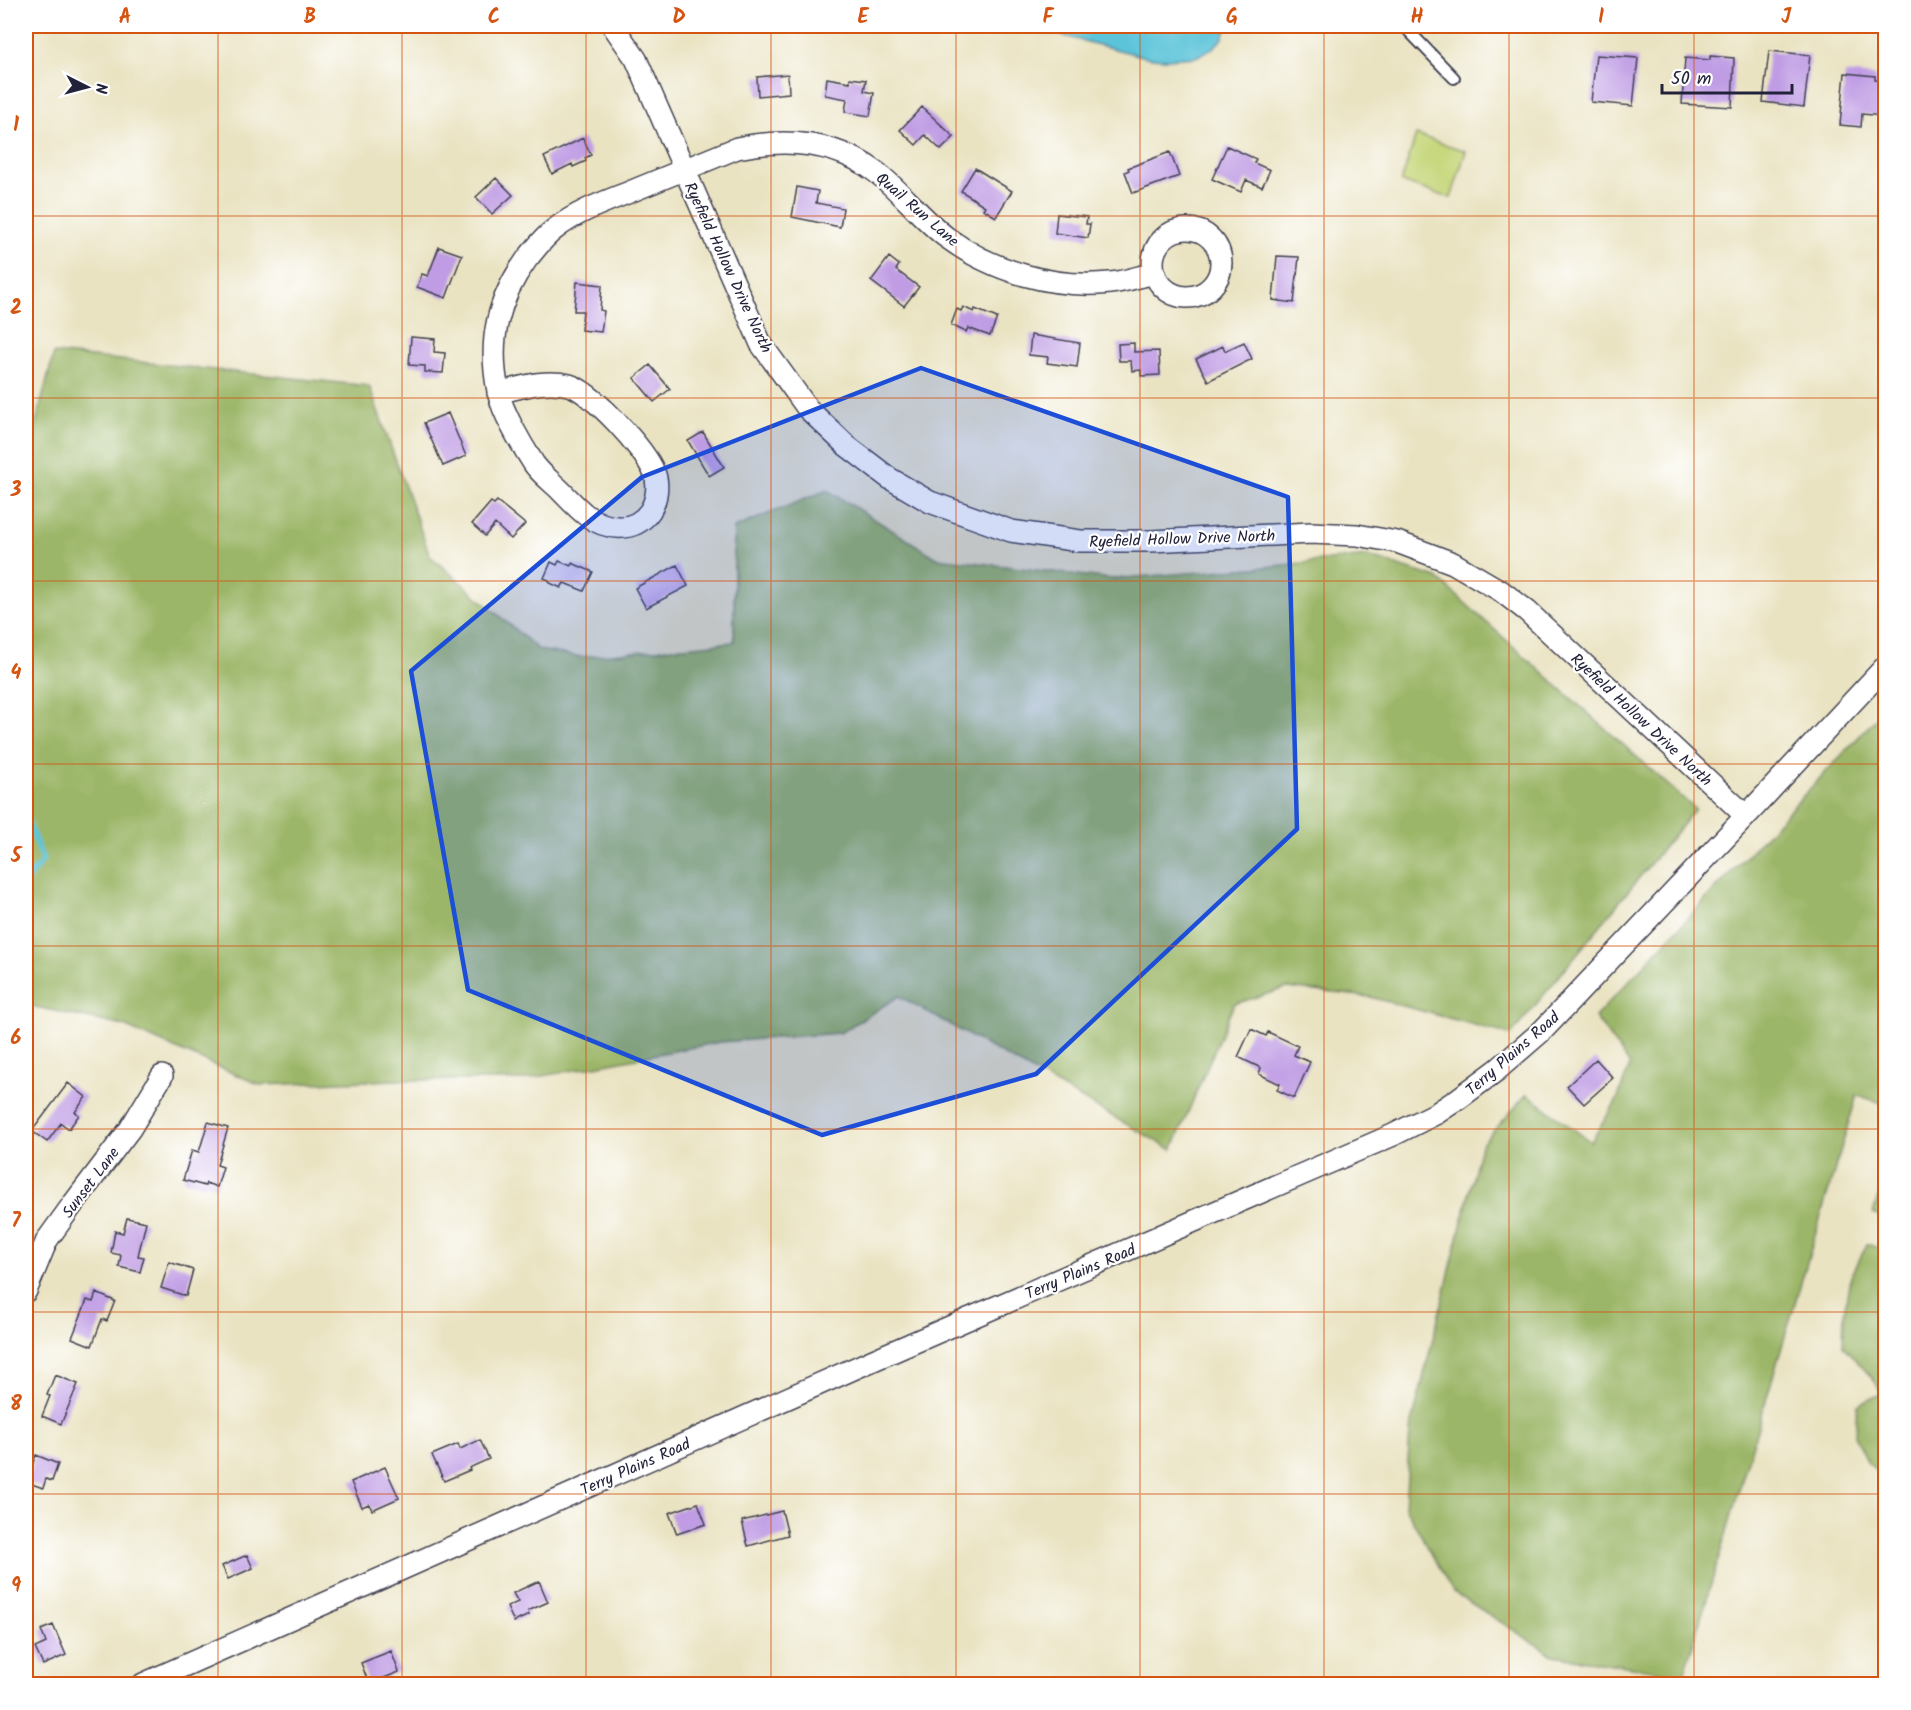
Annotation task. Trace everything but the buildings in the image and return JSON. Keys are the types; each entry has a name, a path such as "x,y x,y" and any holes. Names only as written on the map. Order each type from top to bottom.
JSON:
{"street":[{"name":"Ryefield Hollow Drive North","path":"613,26 636,59 761,344 808,409 847,446 889,478 930,502 1022,533 1080,541 1151,541 1311,533 1357,535 1397,542 1454,563 1501,591 1527,611 1746,816"},
{"name":"Quail Run Lane","path":"498,393 538,383 556,383 572,386 588,395 638,448 654,472 657,494 650,510 640,521 629,527 615,528 604,525 586,515 535,466 507,415 498,393 494,359 496,322 503,299 516,274 537,246 582,211 737,148 763,143 802,143 826,147 850,155 876,172 946,237 979,257 1010,271 1048,281 1087,283 1111,283 1155,273"},
{"name":"Terry Plains Road","path":"143,1684 878,1358 1393,1135 1437,1113 1497,1070 1544,1030 1886,666"},
{"name":"Sunset Lane","path":"26,1291 47,1240 72,1203 130,1129 162,1076"}],"lane":[{"path":"1404,26 1455,78"}],"highlighted area":[{"path":"921,368 1288,497 1297,829 1036,1074 822,1135 468,990 411,671 642,477"}],"green space":[{"path":"1416,135 1466,151 1451,198 1401,182"},
{"path":"54,353 369,386 430,556 539,650 581,657 734,642 734,528 827,490 937,558 1112,579 1367,556 1437,578 1695,809 1511,1035 1370,997 1287,988 1234,1004 1172,1150 899,996 840,1033 720,1042 522,1080 396,1080 260,1085 124,1026 26,1005 26,461"},
{"path":"1885,709 1885,1104 1857,1095 1684,1675 1553,1655 1453,1592 1405,1507 1410,1431 1481,1145 1527,1094 1591,1142 1617,1100 1630,1065 1595,1017"},
{"path":"1885,1176 1885,1218 1873,1213"},
{"path":"1867,1244 1885,1250 1885,1478 1868,1463 1855,1436 1857,1405 1881,1394 1875,1381 1843,1346 1844,1312 1850,1279"}],"water":[{"path":"1013,26 1227,26 1223,38 1213,48 1196,57 1166,59 1150,58 1056,34 1035,32"}],"waterway":[{"path":"26,817 43,860 26,881"}]}
